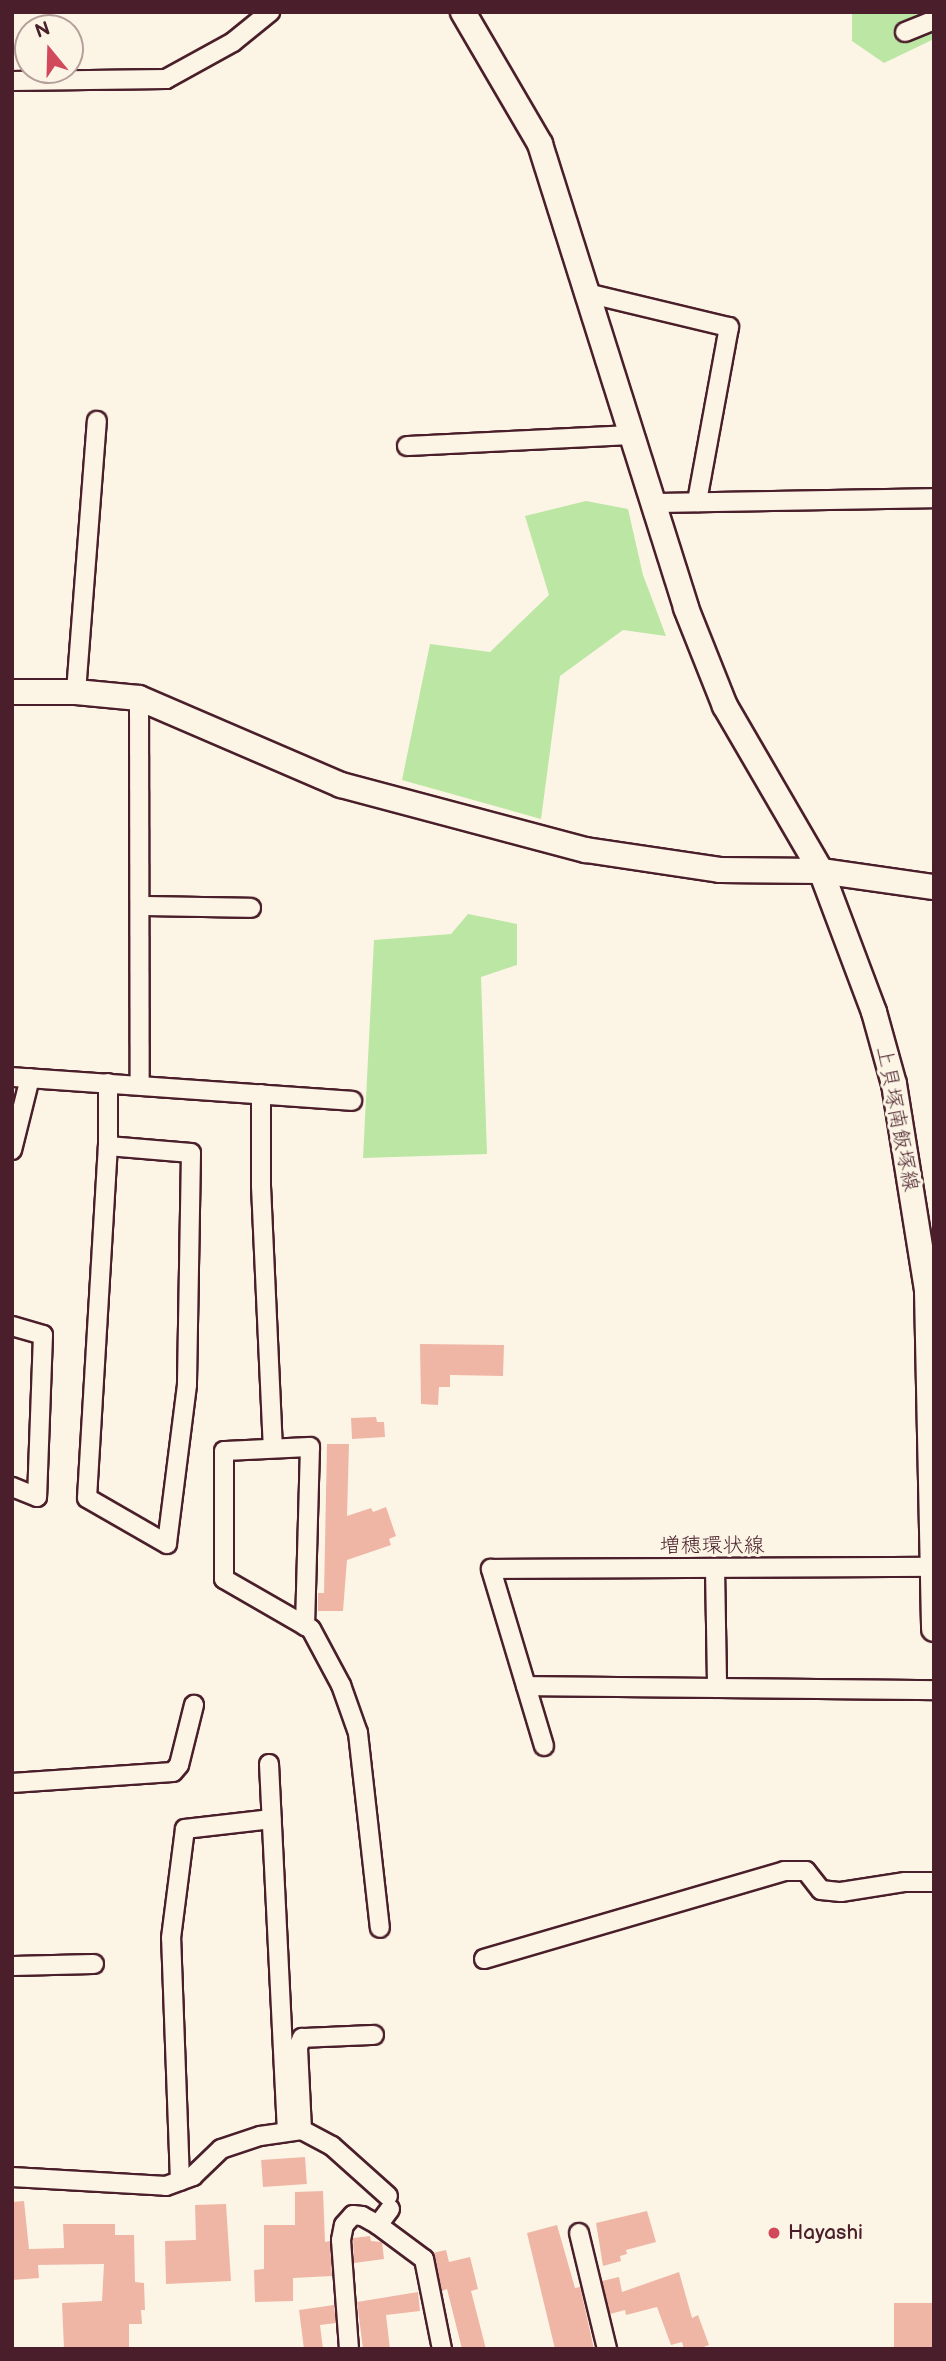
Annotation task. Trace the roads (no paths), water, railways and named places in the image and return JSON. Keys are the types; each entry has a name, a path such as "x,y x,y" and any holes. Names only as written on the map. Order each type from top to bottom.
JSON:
{"street":[{"path":"12,81 166,79 233,42 270,12"},
{"name":"上貝塚南飯塚線","path":"463,12 540,144 686,608 725,706 821,871 874,1012 894,1084 927,1291 934,1629"},
{"path":"905,32 934,20"},
{"path":"587,293 729,327 697,502"},
{"path":"76,692 97,421"},
{"path":"407,446 632,435"},
{"path":"653,503 934,498"},
{"path":"12,692 76,692 139,698 341,785 486,826 586,850 720,870 821,871 934,887"},
{"path":"139,698 140,1085"},
{"path":"140,906 251,908"},
{"path":"12,1150 21,1077 352,1101"},
{"path":"108,1083 108,1146 88,1498 167,1544 187,1385 191,1153 108,1146"},
{"path":"261,1094 261,1186 273,1448"},
{"path":"12,1326 43,1335 37,1497 12,1487"},
{"path":"305,1626 310,1447 224,1451 224,1579 305,1626 311,1629 341,1685 358,1733 380,1928"},
{"name":"増穂環状線","path":"526,1686 491,1570 933,1567"},
{"path":"715,1568 717,1688"},
{"path":"544,1746 526,1686 934,1690"},
{"path":"12,1783 173,1772 179,1765 194,1704"},
{"path":"269,1764 294,2131"},
{"path":"180,2181 171,1938 185,1829 271,1819"},
{"path":"484,1959 784,1871 806,1871 821,1890 841,1892 905,1882 934,1882"},
{"path":"12,1966 94,1964"},
{"path":"294,2131 298,2047 302,2038 374,2035"},
{"path":"12,2177 166,2186 193,2176 221,2149 260,2136 294,2131 332,2146 389,2202 378,2225"},
{"path":"349,2349 342,2232 344,2225 353,2216 362,2216 378,2225 424,2259 442,2349"},
{"path":"579,2233 607,2349"}],"place":[{"name":"Hayashi","path":"774,2233"}]}
